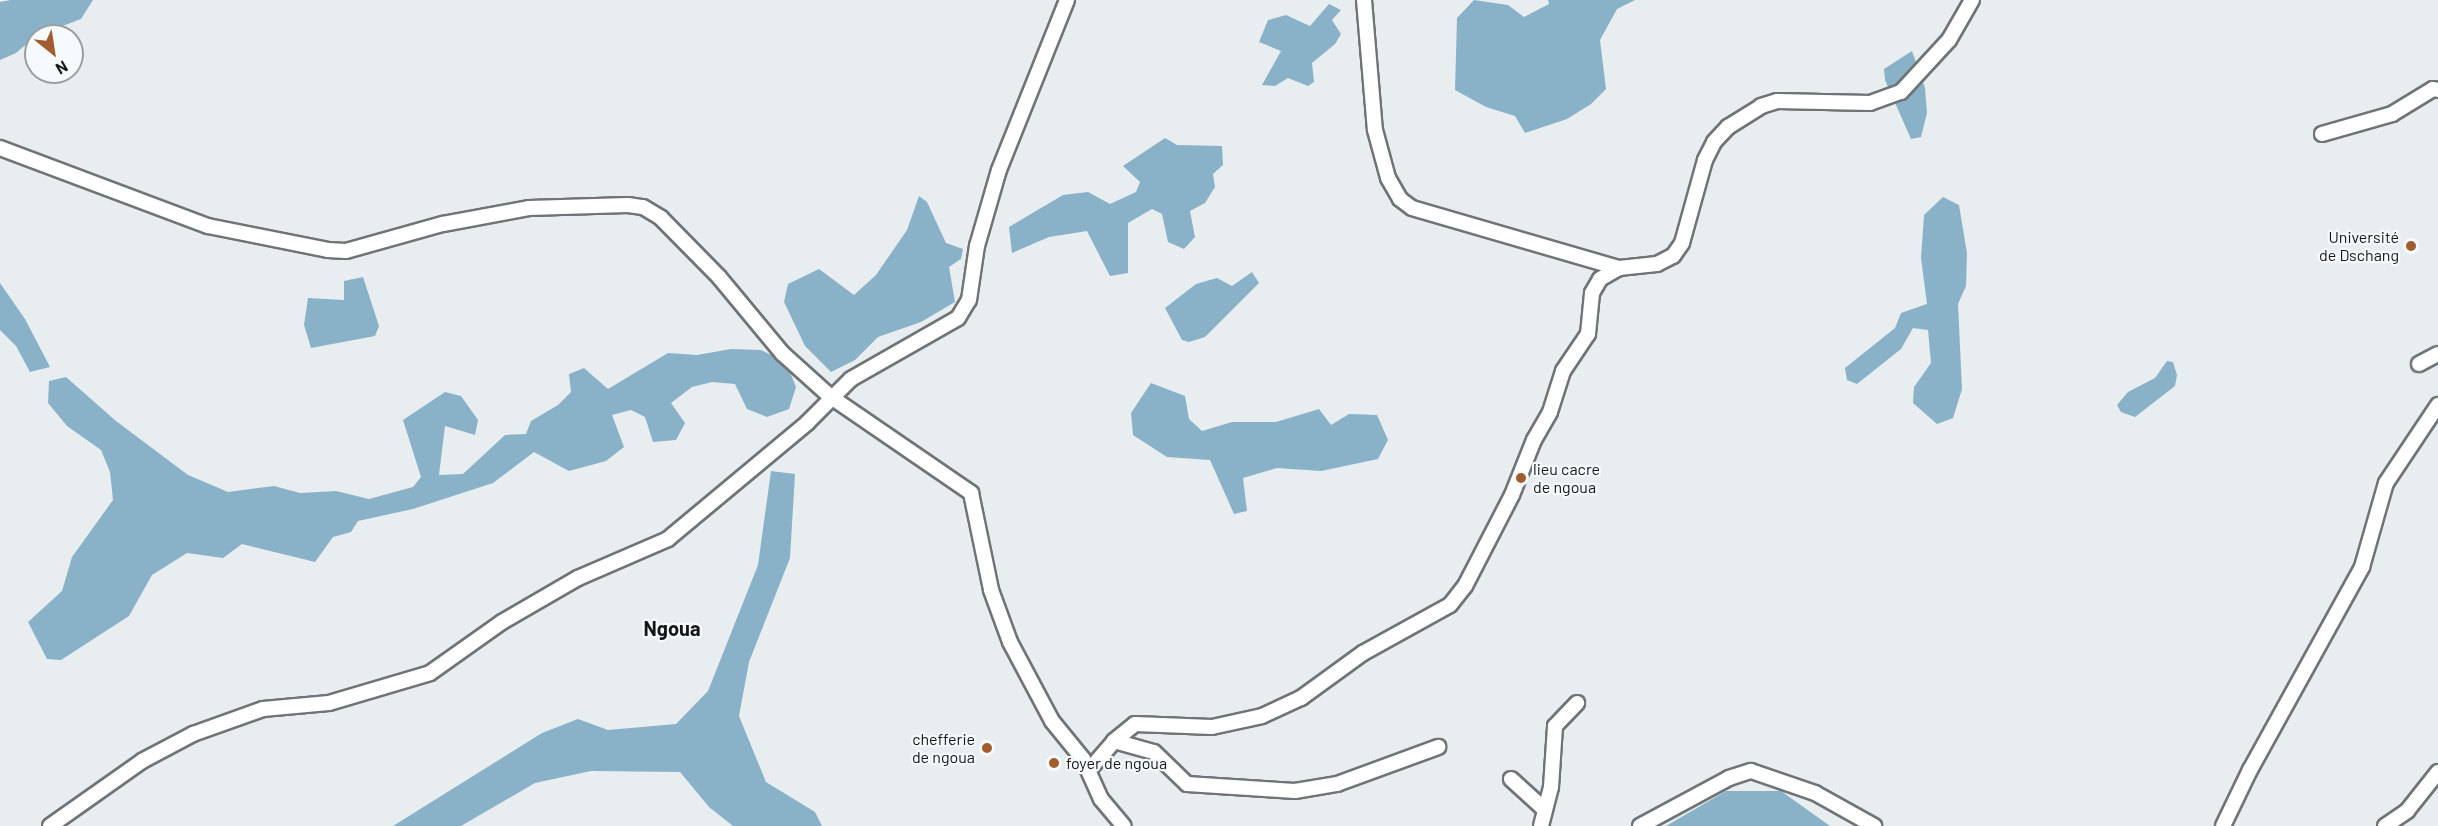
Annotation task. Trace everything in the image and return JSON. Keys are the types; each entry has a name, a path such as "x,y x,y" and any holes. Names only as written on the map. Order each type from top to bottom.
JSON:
{"street":[{"path":"50,826 142,761 193,734 263,709 329,703 430,673 502,622 578,578 668,539 807,423 851,379 944,327 965,310 977,246 999,170 1066,0"},
{"path":"1364,0 1375,130 1388,178 1400,199 1423,211 1619,268 1657,264 1673,256 1682,243 1705,160 1714,142 1728,127 1761,106 1777,101 1870,103 1901,92 1949,40 1972,0"},
{"path":"2322,134 2392,114 2433,88 2438,90"},
{"path":"0,148 218,229 328,250 346,251 443,224 529,208 604,204 643,207 661,218 698,253 783,354 831,397 970,493 991,590 1010,642 1052,721 1090,769 1101,799 1124,826"},
{"path":"1090,769 1114,741 1135,724 1212,727 1262,716 1301,698 1363,653 1450,605 1465,586 1512,495 1533,440 1554,402 1563,371 1588,334 1592,293 1599,279 1619,268"},
{"path":"2419,364 2438,354"},
{"path":"2223,826 2250,770 2362,567 2386,483 2438,405"},
{"path":"1541,826 1551,787 1555,726 1577,704"},
{"path":"1114,741 1154,752 1187,784 1295,791 1337,784 1438,747"},
{"path":"1640,826 1730,778 1751,771 1815,793 1874,826"},
{"path":"2385,826 2408,811 2438,772"},
{"path":"1511,779 1544,809"}],"shaded area":[{"path":"93,0 81,19 68,24 24,24 24,46 16,53 0,60 0,2"},
{"path":"1474,0 1508,5 1524,17 1549,4 1548,0 1635,0 1617,9 1600,40 1606,89 1591,104 1567,119 1525,133 1515,116 1486,107 1455,90 1457,18"},
{"path":"1329,4 1341,10 1332,20 1341,34 1335,44 1312,63 1314,82 1308,86 1288,78 1275,86 1262,85 1281,51 1259,42 1268,20 1286,15 1310,26"},
{"path":"1912,51 1925,88 1927,113 1921,137 1911,139 1885,80 1884,69"},
{"path":"1165,138 1177,145 1222,146 1223,165 1213,174 1215,187 1205,203 1190,211 1195,237 1184,249 1168,242 1162,214 1152,209 1128,223 1128,273 1110,276 1087,231 1049,237 1012,253 1009,227 1063,195 1088,192 1110,204 1136,192 1140,182 1123,166"},
{"path":"919,196 927,202 946,243 963,249 961,259 949,267 955,302 921,322 878,337 855,360 831,372 805,346 784,302 788,284 819,269 854,295 876,275 907,230"},
{"path":"1943,197 1959,205 1967,253 1966,286 1958,304 1962,389 1953,418 1937,424 1913,403 1914,387 1931,363 1928,330 1913,328 1901,349 1857,384 1847,380 1845,368 1895,328 1901,313 1927,304 1921,258 1924,215"},
{"path":"1252,272 1259,283 1205,337 1189,342 1182,340 1165,308 1196,284 1217,278 1232,286"},
{"path":"363,277 379,326 375,336 311,348 304,325 308,298 344,300 344,281"},
{"path":"0,283 25,319 50,367 30,372 16,346 0,330"},
{"path":"731,349 761,350 786,362 796,387 789,409 767,417 747,409 735,384 712,382 692,387 671,403 685,423 676,440 653,442 645,417 631,410 612,415 624,447 606,461 569,471 534,452 493,483 413,509 358,521 351,532 333,537 315,562 242,544 223,558 187,553 152,575 129,616 61,660 47,659 28,622 62,591 72,557 113,500 110,472 101,450 67,426 48,403 49,381 66,377 116,421 188,475 228,492 274,486 300,493 336,491 369,499 413,487 421,477 403,420 445,392 461,396 478,420 475,435 445,426 439,475 463,474 505,435 526,434 531,421 558,405 571,392 569,374 584,368 608,389 668,353 697,355"},
{"path":"2167,361 2173,362 2177,375 2175,386 2135,417 2121,412 2117,405 2128,392 2155,378"},
{"path":"1151,383 1185,396 1189,419 1202,431 1232,422 1276,422 1319,409 1331,425 1349,414 1377,415 1388,440 1378,459 1321,471 1277,468 1243,478 1247,511 1234,514 1210,460 1167,457 1133,435 1131,413"},
{"path":"771,471 795,474 790,558 749,662 739,716 766,782 815,812 822,826 733,826 709,807 680,772 591,771 535,783 461,826 393,826 542,733 578,719 608,730 676,724 708,691 758,565"},
{"path":"1726,791 1781,791 1830,826 1666,826"}],"place":[{"name":"Université de Dschang","path":"2411,246"},
{"name":"lieu cacre de ngoua","path":"1521,478"},
{"name":"chefferie de ngoua","path":"987,748"},
{"name":"foyer de ngoua","path":"1054,763"}],"district":[{"name":"Ngoua","path":"672,628"}]}
